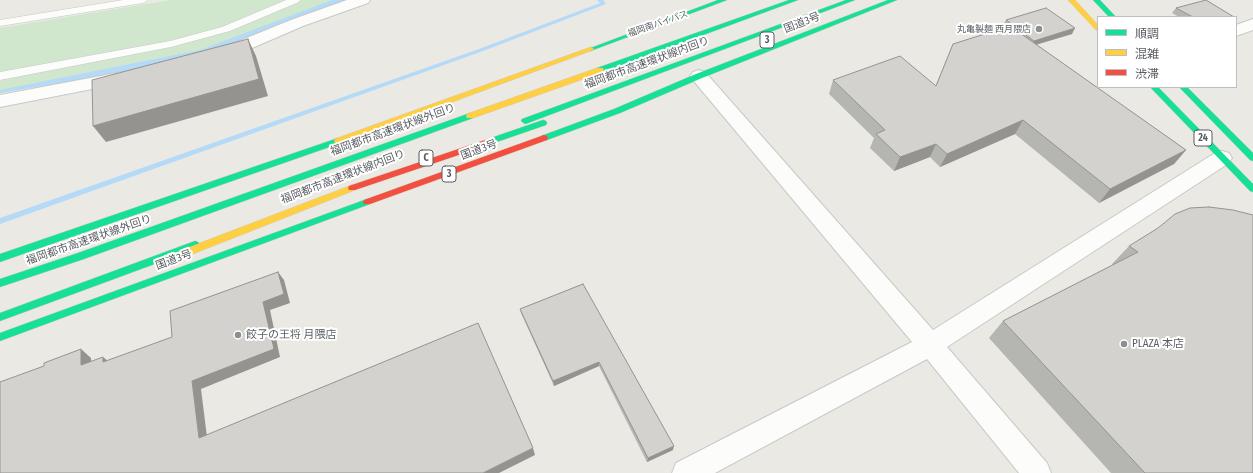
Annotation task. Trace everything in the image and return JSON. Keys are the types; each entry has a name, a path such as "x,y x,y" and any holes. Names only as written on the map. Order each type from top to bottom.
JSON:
{"main road":[{"name":"福岡南バイパス","path":"0,258 325,146 724,0"},
{"name":"福岡都市高速環状線外回り","path":"0,283 81,256 795,0"},
{"name":"福岡都市高速環状線内回り","path":"0,317 852,0"},
{"name":"3","path":"0,330 82,294 344,191 653,84 813,22 882,0"},
{"name":"国道3号","path":"0,337 617,111 699,76 894,0"},
{"path":"1071,0 1097,28"},
{"path":"1096,0 1112,16"},
{"name":"24","path":"1155,88 1253,189"},
{"name":"24","path":"1184,88 1253,158"},
{"path":"0,251 135,201"}],"street":[{"path":"208,59 297,23 362,0"},
{"path":"1237,31 1253,24"},
{"path":"0,101 140,74"},
{"path":"699,76 930,345 1037,473"},
{"path":"686,473 930,345 1222,158"}],"lane":[{"path":"0,23 143,0"},
{"path":"0,76 171,44 226,29 294,0"}],"green space":[{"path":"171,0 351,0 214,52 0,93 0,28"}],"water":[{"path":"332,0 347,0 214,52 115,74 0,93 0,90 200,50"}],"building":[{"path":"1206,0 1232,16 1191,16 1176,8"},
{"name":"丸亀製麺 西月隈店","path":"1046,8 1075,28 1034,41 1006,20"},
{"path":"1010,26 1186,150 1110,189 1023,120 947,154 936,144 900,157 876,134 885,130 833,80 900,56 936,86 953,44"},
{"path":"248,39 259,79 93,126 92,80"},
{"name":"PLAZA 本店","path":"1209,207 1233,210 1253,215 1253,473 1145,473 1003,321 1138,252 1129,246 1158,228 1175,214 1190,208"},
{"path":"278,272 284,294 263,302 274,349 192,381 199,438 478,323 533,448 483,473 0,473 0,382 44,366 44,363 81,349 81,365 103,357 103,362 172,337 170,311"},
{"path":"583,284 674,446 648,458 599,362 553,381 520,309"}],"waterway":[{"path":"0,221 481,50 603,4 600,0"}],"traffic: fast":[{"path":"591,49 724,0"},
{"path":"600,70 795,0"},
{"path":"525,121 852,0"},
{"path":"544,138 617,111 699,76 894,0"},
{"path":"1096,0 1112,16"},
{"path":"1155,88 1253,189"},
{"path":"1184,88 1253,158"},
{"path":"0,283 81,256 470,116"},
{"path":"488,142 543,123"},
{"path":"0,258 338,141"},
{"path":"0,337 367,202"},
{"path":"0,317 195,245"}],"traffic: slow":[{"path":"1071,0 1097,28"},
{"path":"338,141 591,49"},
{"path":"470,116 600,70"},
{"path":"182,254 352,188"}],"traffic: jam":[{"path":"367,202 544,138"},
{"path":"352,188 488,142"}],"place":[{"name":"丸亀製麺 西月隈店","path":"1039,29"},
{"name":"餃子の王将 月隈店","path":"238,335"},
{"name":"PLAZA 本店","path":"1124,344"}]}
